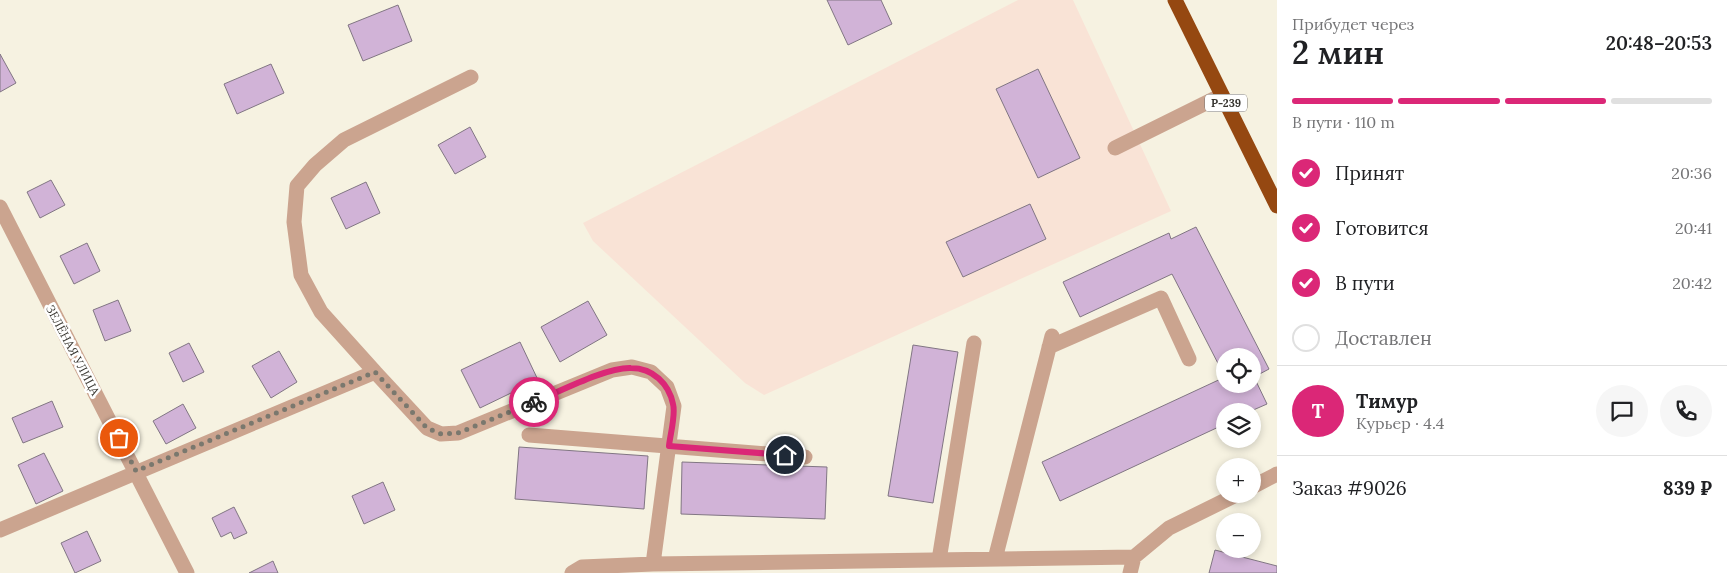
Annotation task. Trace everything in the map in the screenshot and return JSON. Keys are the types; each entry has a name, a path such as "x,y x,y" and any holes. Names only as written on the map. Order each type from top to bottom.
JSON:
{"highway":[{"name":"Р-239","path":"1175,0 1277,206"}],"street":[{"path":"471,77 344,140 315,165 297,186 294,222 300,275 321,312 427,428 441,434 458,433 612,370 632,367 651,372 667,387 674,406 653,564"},
{"path":"1115,148 1222,95"},
{"name":"ЗЕЛЁНАЯ УЛИЦА","path":"0,207 187,573"},
{"path":"995,560 1050,341 1161,298 1189,359"},
{"path":"940,560 974,343"},
{"path":"0,530 136,471 375,372"},
{"path":"529,435 805,457"},
{"path":"1261,482 1277,474"},
{"path":"1130,573 1134,557 1169,528 1220,503"},
{"path":"572,573 582,567 653,564 1134,557"}],"shaded area":[{"path":"1018,0 1073,0 1171,211 764,395 745,383 593,241 583,223"}],"building":[{"path":"827,0 881,0 892,24 848,45"},
{"path":"398,5 412,41 363,61 348,25"},
{"path":"0,54 16,83 0,92"},
{"path":"271,64 284,93 237,114 224,84"},
{"path":"1038,69 1080,158 1038,178 996,89"},
{"path":"470,127 486,157 455,174 438,145"},
{"path":"51,180 65,205 40,218 27,192"},
{"path":"366,182 380,213 346,229 331,198"},
{"path":"1030,204 1046,239 963,277 946,242"},
{"path":"1196,227 1258,348 1216,348 1216,360 1172,274 1080,317 1063,282 1169,233 1171,239"},
{"path":"87,243 100,271 74,284 60,256"},
{"path":"118,300 131,331 105,341 93,310"},
{"path":"588,301 607,335 560,362 541,327"},
{"path":"520,342 538,380 480,408 461,370"},
{"path":"189,343 204,372 183,382 169,353"},
{"path":"913,345 958,352 933,503 888,496"},
{"path":"279,351 297,382 271,398 252,366"},
{"path":"1261,353 1269,369 1261,373"},
{"path":"1216,381 1216,393 1261,392 1267,404 1261,407 1261,403 1216,403 1216,428 1060,501 1042,462"},
{"path":"52,401 63,427 23,443 12,418"},
{"path":"183,404 196,428 166,444 153,421"},
{"path":"519,447 648,456 644,509 515,499"},
{"path":"44,453 63,491 36,504 18,465"},
{"path":"682,462 827,467 825,519 681,514"},
{"path":"383,482 395,510 364,524 352,496"},
{"path":"234,507 247,533 234,539 231,532 221,537 212,518"},
{"path":"87,531 101,561 75,573 61,543"},
{"path":"1215,550 1216,558 1246,558 1277,566 1277,573 1209,573"},
{"path":"273,561 278,573 249,573"}],"way so far":[{"path":"119,438 136,471 375,372 427,428 441,434 458,433 534,402"}],"route":[{"path":"534,402 612,370 632,367 651,372 667,387 674,406 669,446 785,455"}]}
